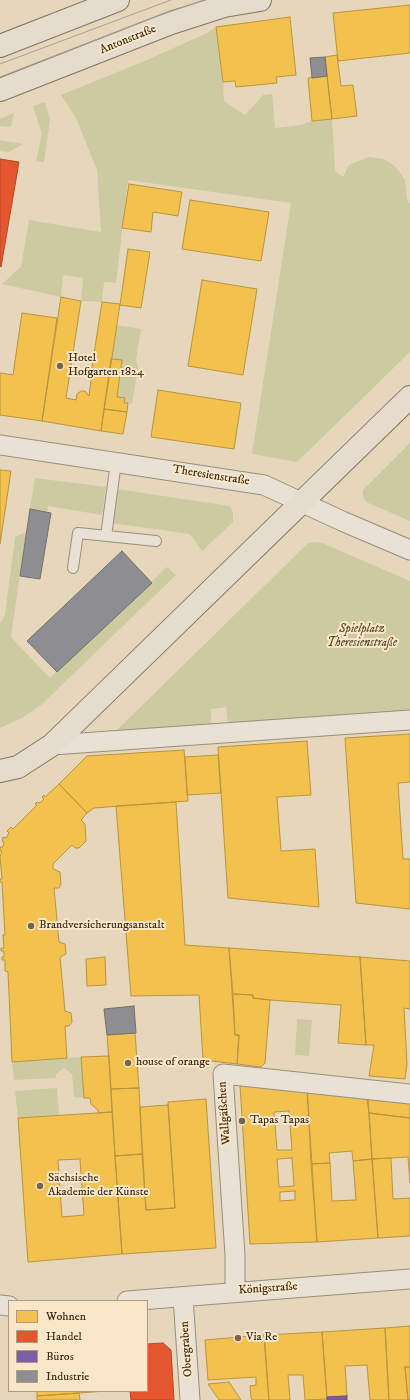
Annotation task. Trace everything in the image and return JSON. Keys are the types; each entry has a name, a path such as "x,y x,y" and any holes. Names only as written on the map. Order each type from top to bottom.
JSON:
{"main road":[{"path":"0,46 118,0"},
{"name":"Antonstraße","path":"0,90 171,23 224,6 260,0"},
{"path":"0,771 18,767 52,745 410,397"}],"street":[{"name":"Theresienstraße","path":"0,445 264,485 410,550"},
{"path":"52,745 410,720"},
{"name":"Wallgäßchen","path":"235,1292 235,1255 223,1074 410,1094"},
{"name":"Königstraße","path":"141,1300 410,1279"},
{"name":"Obergraben","path":"183,1297 190,1400"}],"lane":[{"path":"106,536 116,462"},
{"path":"73,568 78,533 156,541"}],"green space":[{"path":"216,27 224,101 245,115 263,95 272,94 275,128 332,119 335,171 343,177 349,165 369,157 384,159 395,166 405,180 407,199 410,204 410,352 297,462 252,454 291,203 128,180 116,283 104,282 102,302 81,301 83,278 63,275 61,297 2,284 21,267 29,220 101,232 97,170 76,118 61,95 147,60 207,33"},
{"path":"45,102 50,120 44,162 36,161 42,134 33,106"},
{"path":"14,113 11,127 0,126 0,119"},
{"path":"0,140 23,144 9,152 0,151"},
{"path":"117,325 141,329 136,360 138,368 132,404 124,403 125,398 117,397 122,360 111,359"},
{"path":"410,443 410,521 366,502 363,497 363,490"},
{"path":"35,478 106,487 102,515 48,506 47,512 30,509"},
{"path":"117,489 230,506 233,512 233,522 202,551 190,534 112,523"},
{"path":"26,532 11,637 50,678 167,567 176,575 41,705 22,718 0,728 0,624 5,615 15,537"},
{"name":"Spielplatz Theresienstraße","path":"308,543 322,543 410,581 410,711 228,725 226,707 211,709 211,726 115,732"},
{"path":"297,1019 312,1020 309,1056 295,1055"},
{"path":"81,1057 84,1098 74,1097 72,1074 64,1068 56,1074 56,1078 14,1080 12,1062"},
{"path":"57,1088 59,1115 18,1118 15,1091"}],"building: Wohnen":[{"path":"410,5 410,53 338,61 333,13"},
{"path":"290,17 296,75 276,77 277,83 236,87 235,81 223,82 216,27"},
{"path":"337,55 341,86 353,85 357,116 332,119 325,57"},
{"path":"327,76 332,119 312,121 308,78"},
{"path":"129,184 182,192 178,216 153,212 151,232 122,228"},
{"path":"190,200 269,212 261,261 182,249"},
{"path":"128,249 150,252 141,308 120,305"},
{"path":"202,280 257,289 243,375 188,366"},
{"name":"Hotel Hofgarten 1824","path":"61,297 81,301 66,398 76,400 77,394 81,391 85,391 89,396 102,302 120,304 101,431 42,421"},
{"path":"22,313 57,318 42,421 0,415 0,373 13,375"},
{"path":"111,359 122,360 117,397 125,398 124,403 128,403 127,412 104,409"},
{"path":"158,390 241,403 234,449 151,437"},
{"path":"104,409 127,412 123,434 101,431"},
{"path":"0,470 11,471 0,544"},
{"path":"410,734 410,782 398,783 403,859 410,859 410,909 356,903 345,738"},
{"path":"307,741 311,795 277,797 281,851 315,849 319,907 228,898 218,747"},
{"path":"184,750 188,801 94,808 87,813 59,784 87,756"},
{"path":"218,755 221,793 187,795 185,757"},
{"name":"Brandversicherungsanstalt","path":"59,784 87,813 81,820 85,824 86,841 79,848 75,848 72,845 53,864 53,869 60,872 61,884 59,888 54,888 59,942 65,944 66,954 60,957 65,1011 71,1013 72,1022 69,1026 65,1026 67,1058 12,1062 8,972 5,971 5,960 2,960 2,957 4,957 4,951 1,951 1,948 4,948 3,935 5,935 2,882 0,882 0,879 2,879 0,857 2,851 0,851 0,847 3,847 3,837 6,838 9,833 7,831 11,827 13,829 37,805 35,804 37,802 39,803 44,799 42,797 44,795 45,797"},
{"path":"176,802 185,945 229,948 235,1035 239,1035 237,1064 203,1060 199,995 131,996 116,806"},
{"path":"229,948 360,957 366,1045 338,1043 341,1005 270,1000 253,998 253,995 233,994"},
{"path":"105,957 106,985 87,986 86,959"},
{"path":"360,957 410,961 410,1009 404,1008 407,1064 405,1079 369,1076 374,1045 366,1045"},
{"path":"233,994 253,995 253,998 270,1000 265,1063 261,1067 237,1064 239,1035 235,1035"},
{"path":"135,1033 139,1088 111,1089 107,1035"},
{"path":"109,1056 112,1112 98,1113 98,1110 91,1104 90,1098 84,1098 81,1057"},
{"path":"240,1085 307,1087 317,1242 250,1244","holes":["289,1111 292,1150 277,1150 274,1112","292,1158 294,1186 279,1187 277,1159","295,1191 295,1200 280,1201 280,1192"]},
{"path":"307,1087 368,1099 372,1159 353,1161 352,1151 329,1153 330,1163 311,1164"},
{"path":"139,1088 142,1154 115,1156 111,1089"},
{"path":"206,1099 216,1248 122,1254 115,1156 142,1154 146,1210 175,1208 168,1102"},
{"path":"367,1099 410,1101 410,1118 369,1113"},
{"path":"168,1105 175,1208 146,1210 140,1107"},
{"path":"112,1112 122,1254 28,1262 18,1118","holes":["80,1159 84,1215 62,1217 58,1160"]},
{"path":"369,1113 410,1118 410,1183 408,1157 372,1159"},
{"path":"391,1158 393,1199 410,1198 410,1236 378,1238 372,1159"},
{"path":"372,1159 378,1238 317,1242 311,1164 330,1163 332,1201 356,1200 353,1161"},
{"path":"410,1326 410,1367 405,1367 408,1400 389,1400 385,1328"},
{"path":"385,1328 389,1400 370,1400 367,1365 345,1366 347,1396 327,1397 322,1332"},
{"path":"322,1332 327,1399 305,1400 303,1375 288,1375 290,1400 269,1400 264,1335"},
{"path":"264,1335 269,1400 252,1400 250,1386 256,1385 256,1377 208,1380 205,1340"},
{"path":"405,1367 410,1367 410,1400 408,1400"},
{"path":"229,1382 241,1400 219,1400 208,1384"},
{"path":"37,1392 92,1392 37,1396"},
{"path":"79,1393 80,1400 37,1400 37,1396"}],"building: Handel":[{"path":"0,159 19,162 1,267 0,266"},
{"path":"163,1343 171,1350 174,1400 131,1400 130,1392 148,1392 148,1344"}],"building: Büros":[{"path":"347,1396 347,1400 327,1400 327,1397"}],"building: Industrie":[{"path":"325,57 327,76 312,78 310,58"},
{"path":"30,509 51,513 40,579 20,576"},
{"path":"122,551 152,583 57,672 27,641"},
{"path":"134,1006 136,1033 107,1035 104,1009"}],"tram line":[{"path":"0,64 171,0"},
{"path":"0,77 152,18 204,0"}],"place":[{"name":"Hotel Hofgarten 1824","path":"60,366"},
{"name":"Brandversicherungsanstalt","path":"31,926"},
{"name":"house of orange","path":"128,1063"},
{"name":"Tapas Tapas","path":"242,1121"},
{"name":"Sächsische Akademie der Künste","path":"40,1186"},
{"name":"Via Re","path":"238,1338"}]}
